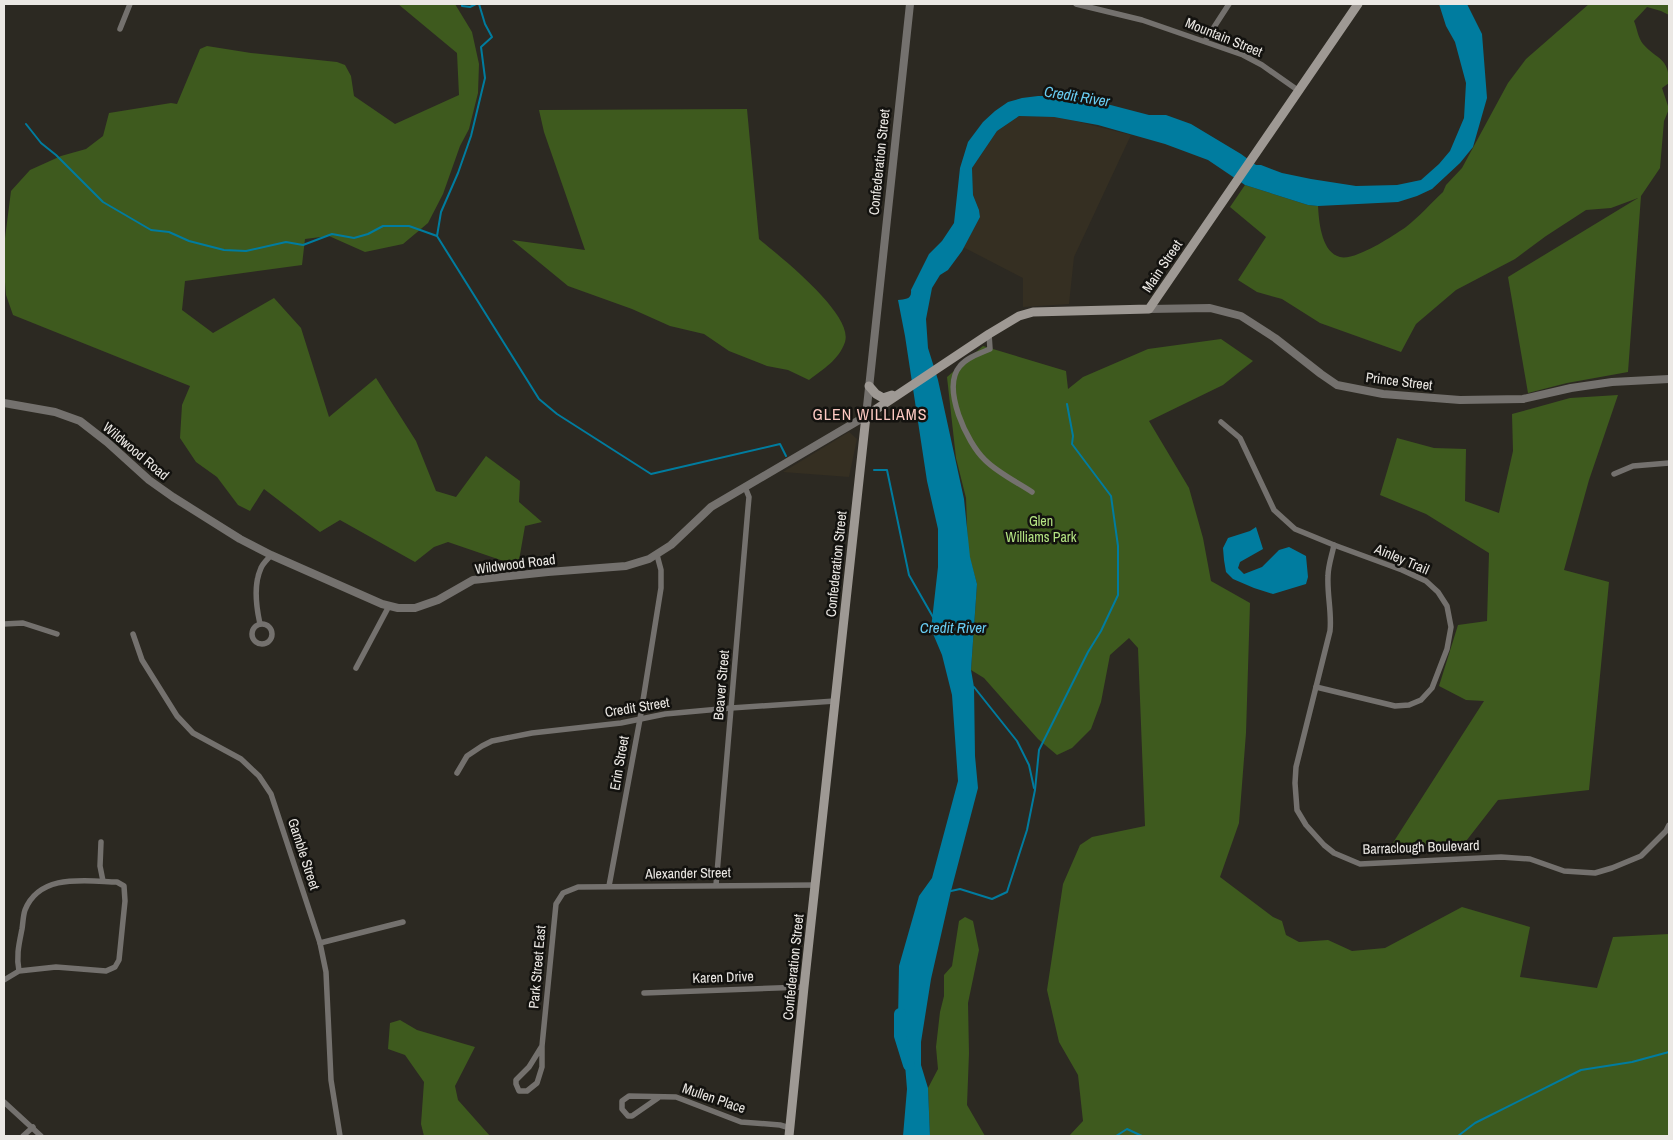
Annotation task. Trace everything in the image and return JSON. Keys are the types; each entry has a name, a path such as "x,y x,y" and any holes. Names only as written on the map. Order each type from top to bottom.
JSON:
{"main road":[{"name":"Main Street","path":"866,416 1019,316 1034,312 1149,309 1238,182 1358,4"},
{"path":"869,386 876,394 883,398 906,389"},
{"name":"Confederation Street","path":"790,1132 866,416"}],"street":[{"path":"120,29 130,4"},
{"name":"Confederation Street","path":"866,416 910,4"},
{"name":"Mountain Street","path":"1076,4 1142,20 1243,55 1262,65 1299,91"},
{"path":"1205,41 1229,4"},
{"name":"Prince Street","path":"1149,309 1210,308 1241,316 1275,338 1338,385 1383,394 1460,400 1523,399 1571,388 1612,382 1669,379"},
{"path":"989,334 990,349 972,357 960,366 954,378 953,387 957,411 973,448 985,461 1032,492"},
{"name":"Wildwood Road","path":"4,403 55,412 80,421 108,442 149,480 172,497 240,539 270,555 382,604 398,608 415,608 438,600 473,580 539,572 636,564 657,555 671,545 711,507 866,416"},
{"name":"Ainley Trail","path":"1221,422 1240,438 1274,510 1294,529 1426,581 1438,592 1447,606 1451,628 1447,649 1432,688 1421,700 1409,705 1395,706 1316,687"},
{"path":"1614,474 1633,466 1669,463"},
{"name":"Beaver Street","path":"716,885 749,497 745,487"},
{"name":"Barraclough Boulevard","path":"1334,545 1328,574 1330,631 1296,767 1295,783 1297,810 1306,825 1324,846 1334,853 1360,864 1501,856 1530,859 1564,871 1595,873 1640,856 1666,831 1669,825"},
{"path":"260,624 256,604 258,581 261,568 270,555"},
{"name":"Erin Street","path":"609,886 640,719 661,588 657,555"},
{"path":"356,668 389,606"},
{"path":"4,624 23,623 57,634"},
{"name":"Gamble Street","path":"134,634 142,660 185,726 200,738 241,758 266,785 278,815 320,943 326,972 331,1080 340,1136"},
{"name":"Credit Street","path":"457,773 467,756 482,746 492,741 532,733 621,723 665,714 835,701"},
{"path":"101,842 100,866 103,881"},
{"path":"4,980 20,971 56,967 106,971 115,967 119,960 125,901 124,886 117,882 60,881 45,887 33,897 25,910 17,957 20,971"},
{"name":"Alexander Street","path":"563,893 578,887 609,886 816,885"},
{"name":"Park Street East","path":"542,1046 529,1067 516,1080 519,1091 527,1092 537,1083 540,1076 554,911 563,893"},
{"path":"320,943 403,922"},
{"name":"Karen Drive","path":"644,993 804,986"},
{"name":"Mullen Place","path":"658,1098 632,1116 628,1116 622,1109 622,1101 629,1096 676,1097 741,1122 780,1125 790,1132"},
{"path":"4,1102 42,1136"},
{"path":"23,1136 33,1128"}],"shaded area":[{"path":"1019,116 1054,117 1131,135 1074,257 1069,304 1023,307 1023,278 963,247 980,217 973,195 972,168 997,131"},
{"path":"849,432 857,439 849,477 783,472"}],"green space":[{"path":"398,4 455,4 472,32 479,64 478,93 469,129 460,146 443,194 428,223 403,244 365,252 329,236 305,239 302,265 185,281 182,310 213,333 274,298 301,328 329,417 376,378 416,441 436,491 456,497 486,456 520,481 519,502 542,522 525,526 518,566 448,542 434,547 415,562 340,520 320,532 264,489 250,511 238,505 217,477 196,462 180,438 182,405 190,386 13,315 6,295 4,246 11,191 30,170 61,156 86,149 103,136 109,113 171,103 177,104 200,49 207,46 251,53 337,62 345,65 351,76 354,96 395,124 459,95 457,53"},
{"path":"1589,4 1669,4 1669,15 1647,7 1634,21 1641,42 1667,68 1669,83 1662,88 1669,109 1664,121 1660,168 1641,196 1628,372 1567,383 1528,393 1508,277 1638,198 1611,208 1586,210 1515,259 1456,290 1416,324 1401,352 1320,323 1282,299 1257,292 1238,280 1266,237 1230,207 1245,185 1308,205 1318,206 1319,220 1325,243 1334,254 1340,257 1355,255 1374,247 1406,227 1443,192 1446,185 1462,168 1508,83 1526,59"},
{"path":"747,109 759,239 797,271 827,301 845,330 845,342 839,354 830,364 809,380 788,370 767,366 729,351 704,334 670,326 632,309 568,286 512,240 585,250 544,132 539,110"},
{"name":"Glen Williams Park","path":"1221,339 1253,361 1223,385 1149,421 1189,488 1203,538 1211,581 1250,603 1246,733 1239,823 1220,877 1273,917 1282,921 1286,935 1299,942 1328,940 1352,951 1385,948 1462,907 1530,927 1520,977 1597,988 1613,937 1669,934 1669,1136 1069,1136 1083,1121 1078,1075 1059,1042 1047,990 1063,884 1080,845 1092,837 1145,826 1138,648 1129,638 1110,655 1101,702 1091,729 1072,748 1057,755 1038,739 984,678 971,670 977,584 968,552 966,498 956,458 947,377 983,346 1066,371 1068,389 1083,377 1148,349"},
{"path":"1618,395 1589,480 1564,570 1609,582 1589,790 1498,800 1463,845 1389,849 1484,701 1466,700 1439,686 1458,625 1487,621 1489,553 1426,514 1380,495 1397,438 1434,448 1466,449 1465,501 1499,513 1513,451 1512,414 1570,398"},
{"path":"965,917 973,921 979,950 968,1003 967,1105 985,1136 930,1136 928,1088 938,1069 936,1047 944,996 944,975 952,966 959,921"},
{"path":"400,1020 417,1030 475,1047 455,1086 458,1100 490,1136 424,1136 421,1124 424,1082 405,1055 388,1049 390,1023"}],"water":[{"name":"Credit River","path":"1439,4 1467,4 1482,34 1487,98 1473,147 1460,163 1432,189 1417,196 1398,202 1308,205 1245,185 1208,160 1165,144 1098,125 1054,117 1019,116 997,131 972,168 973,195 980,217 962,251 948,270 940,275 932,288 926,319 928,348 938,380 964,499 970,557 977,584 971,670 974,687 975,756 978,788 951,891 931,979 921,1042 921,1065 928,1088 930,1136 903,1136 907,1089 904,1052 898,1021 899,966 919,896 932,878 958,781 952,695 942,655 931,629 938,567 938,529 927,481 898,300 910,296 911,290 929,254 942,241 954,223 960,168 968,142 983,122 1008,102 1038,96 1076,96 1149,115 1166,115 1191,124 1256,165 1282,173 1356,186 1397,185 1421,180 1450,151 1464,118 1466,83 1455,42 1446,26"},
{"path":"1256,527 1263,549 1240,562 1238,568 1244,574 1262,567 1279,550 1289,547 1306,556 1308,577 1306,584 1273,594 1233,579 1226,572 1223,548 1228,538 1250,531"}],"waterway":[{"path":"462,4 462,6 470,7 476,4"},
{"path":"437,236 441,212 471,136 485,78 481,47 492,37 485,24 479,4"},
{"path":"26,124 41,143 56,155 103,202 151,230 169,232 189,241 224,250 246,251 286,242 303,245 332,234 354,238 368,234 383,226 409,226 437,236 539,399 557,414 651,474 780,444 786,456"},
{"path":"951,891 960,889 992,899 1007,892 1027,830 1035,790 1039,750 1118,595 1118,546 1111,496 1072,444 1073,436 1067,404"},
{"path":"874,470 887,470 909,575 933,617"},
{"path":"974,687 1017,741 1029,765 1034,788"},
{"name":"Credit River","path":"900,1014 900,1036 909,1065"},
{"path":"1458,1136 1475,1123 1581,1070 1632,1062 1669,1052"},
{"path":"1116,1136 1127,1129 1142,1136"}],"district":[{"name":"GLEN WILLIAMS","path":"870,414"}]}
